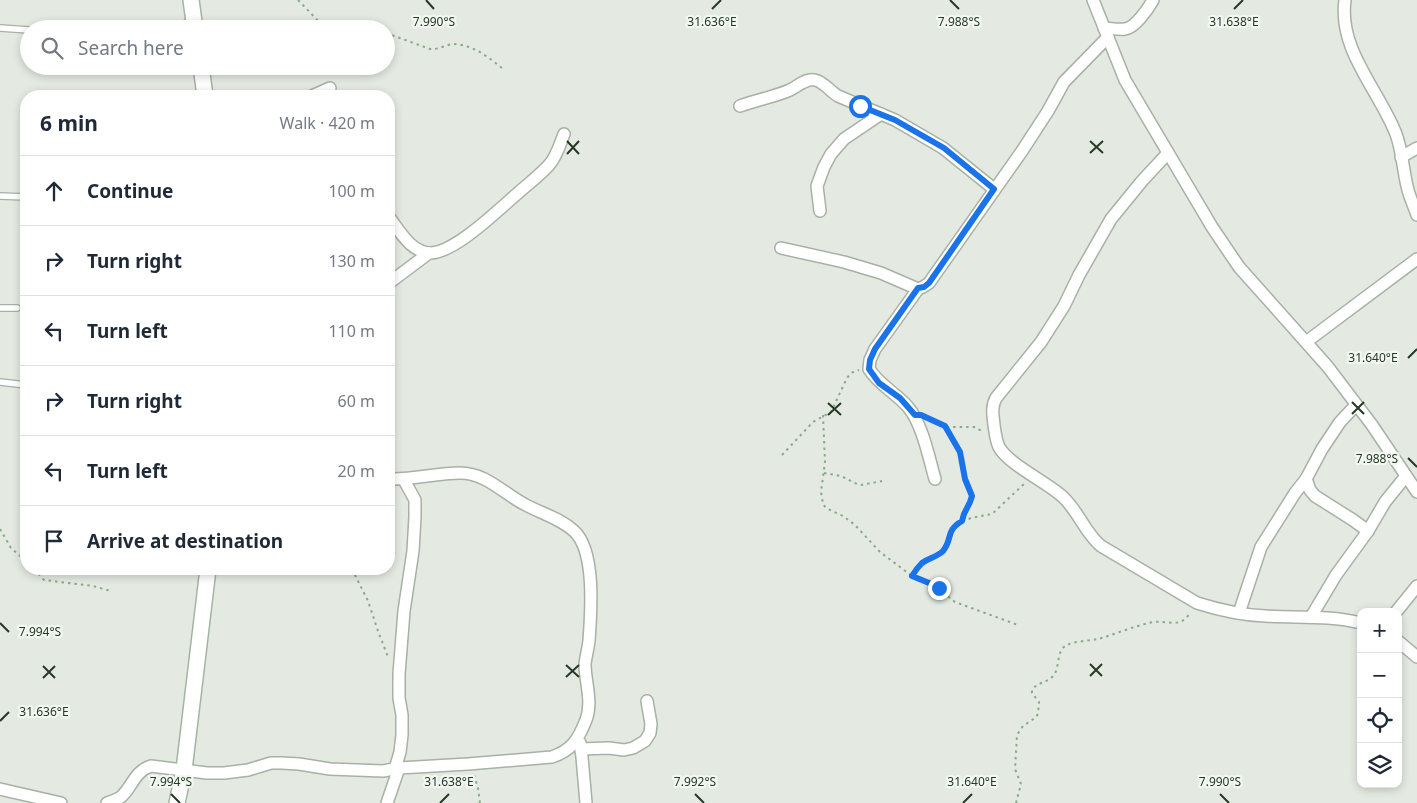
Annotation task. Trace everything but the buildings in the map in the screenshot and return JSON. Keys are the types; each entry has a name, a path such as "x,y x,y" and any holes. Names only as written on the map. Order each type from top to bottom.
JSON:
{"main road":[{"path":"191,0 194,20"},
{"path":"202,75 205,90"},
{"path":"177,803 184,770 207,575"}],"street":[{"path":"1093,0 1125,80 1212,227 1239,266 1306,342 1372,425 1417,492"},
{"path":"781,248 844,262 881,273 918,288 924,287 929,283 1037,127 1064,82 1106,32 1132,26 1148,9 1152,0"},
{"path":"1345,0 1344,19 1349,41 1362,72 1385,109 1397,136 1408,189 1417,215"},
{"path":"740,106 814,80 838,96 895,120 944,148 994,189"},
{"path":"326,90 330,88"},
{"path":"820,211 817,186 831,154 844,139 881,114"},
{"path":"395,278 429,253 442,250 463,238 518,193 550,164 564,134"},
{"path":"1401,157 1417,148"},
{"path":"1168,153 1111,219 1079,275 1064,306 1041,342 996,398 992,411 997,443 1000,450 1011,460 1065,499 1090,535 1101,546 1197,603 1213,608 1264,616 1344,619 1357,622"},
{"path":"395,225 405,239 417,249 429,253"},
{"path":"1306,342 1417,259"},
{"path":"918,288 875,349 870,360 869,369 879,383 900,398 915,415 934,479"},
{"path":"1239,613 1262,547 1295,492 1306,479 1322,449 1340,422 1356,405"},
{"path":"107,803 122,796 137,774 144,768 151,766 224,773 248,770 271,762 330,769 383,771 397,768 552,757 562,754 570,748 578,737 587,718 589,702 585,664 589,642 591,589 584,545 574,531 562,522 523,504 485,478 474,474 442,474 404,480 395,479"},
{"path":"1311,617 1336,575 1368,531 1385,502 1406,476"},
{"path":"1306,479 1310,490 1315,496 1368,531"},
{"path":"386,803 397,768 402,735 399,674 415,517 414,500 404,480"},
{"path":"1399,608 1417,586"},
{"path":"1402,644 1417,657"},
{"path":"582,749 609,748 624,750 634,748 645,741 650,732 651,724 647,701"},
{"path":"578,737 582,749 586,803"},
{"path":"0,789 62,803"}],"lane":[{"path":"0,28 20,29"},
{"path":"0,196 20,197"},
{"path":"0,308 17,308"},
{"path":"0,382 20,384"}],"path":[{"path":"298,0 317,20"},
{"path":"395,36 436,50 453,44 463,46 480,52 502,68"},
{"path":"782,455 813,422 833,409 842,387 851,373 869,369"},
{"path":"915,415 921,415 954,428 966,426 979,428 997,443"},
{"path":"823,416 825,451 821,492 823,504 826,508 843,516 855,525 880,552 912,576 934,585 954,602 1018,625"},
{"path":"945,426 960,452 965,479 972,496 962,521"},
{"path":"824,473 841,476 861,485 882,481"},
{"path":"912,576 920,565 935,558 942,552 951,530 956,524 992,514 1033,476"},
{"path":"0,529 11,548 20,556"},
{"path":"39,575 44,580 93,586 110,591"},
{"path":"355,575 368,602 388,658"},
{"path":"1016,803 1021,784 1016,770 1017,736 1023,726 1036,718 1039,702 1032,693 1032,690 1036,685 1043,683 1054,675 1064,647 1072,643 1098,639 1140,625 1156,622 1180,622 1186,618 1197,603"},
{"path":"468,764 475,776 480,803"}],"route":[{"path":"860,106 895,120 944,148 994,189 929,283 924,287 918,288 875,349 870,360 869,369 879,383 900,398 915,415 927,417 945,426 962,457 965,479 972,496 970,502 962,521 951,530 942,552 935,558 929,559 920,565 912,576 939,588"}]}
